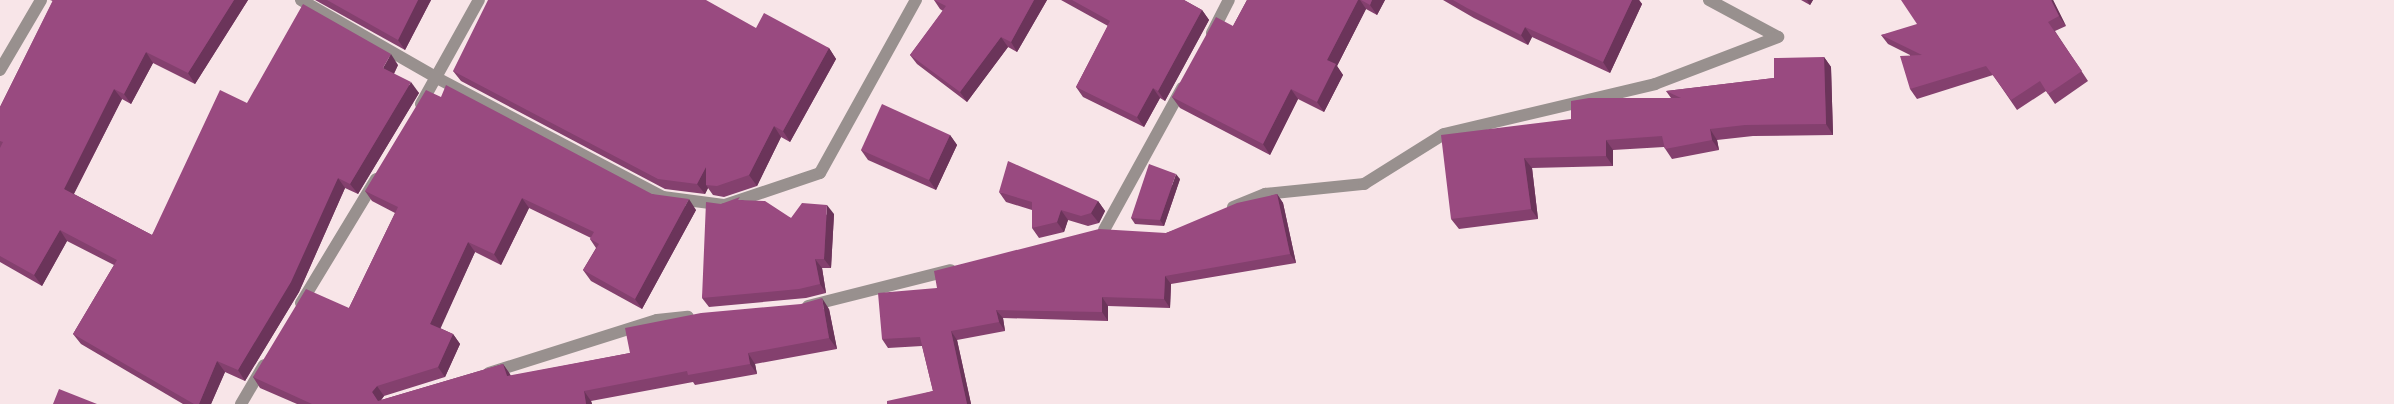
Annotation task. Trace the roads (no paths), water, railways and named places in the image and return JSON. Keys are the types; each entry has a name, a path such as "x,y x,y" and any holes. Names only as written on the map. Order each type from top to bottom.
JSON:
{"street":[{"path":"0,70 41,0"},
{"path":"301,0 437,78 663,197 725,205 820,173 916,0"},
{"path":"412,119 437,78 479,0"},
{"path":"1206,43 1229,0"},
{"path":"1221,212 1265,194 1364,184 1444,134 1655,84 1778,37 1709,0"},
{"path":"1123,231 1100,232 1188,77"},
{"path":"296,312 381,170"},
{"path":"798,307 961,267"},
{"path":"480,376 657,320 704,316"},
{"path":"241,404 271,354"}]}
